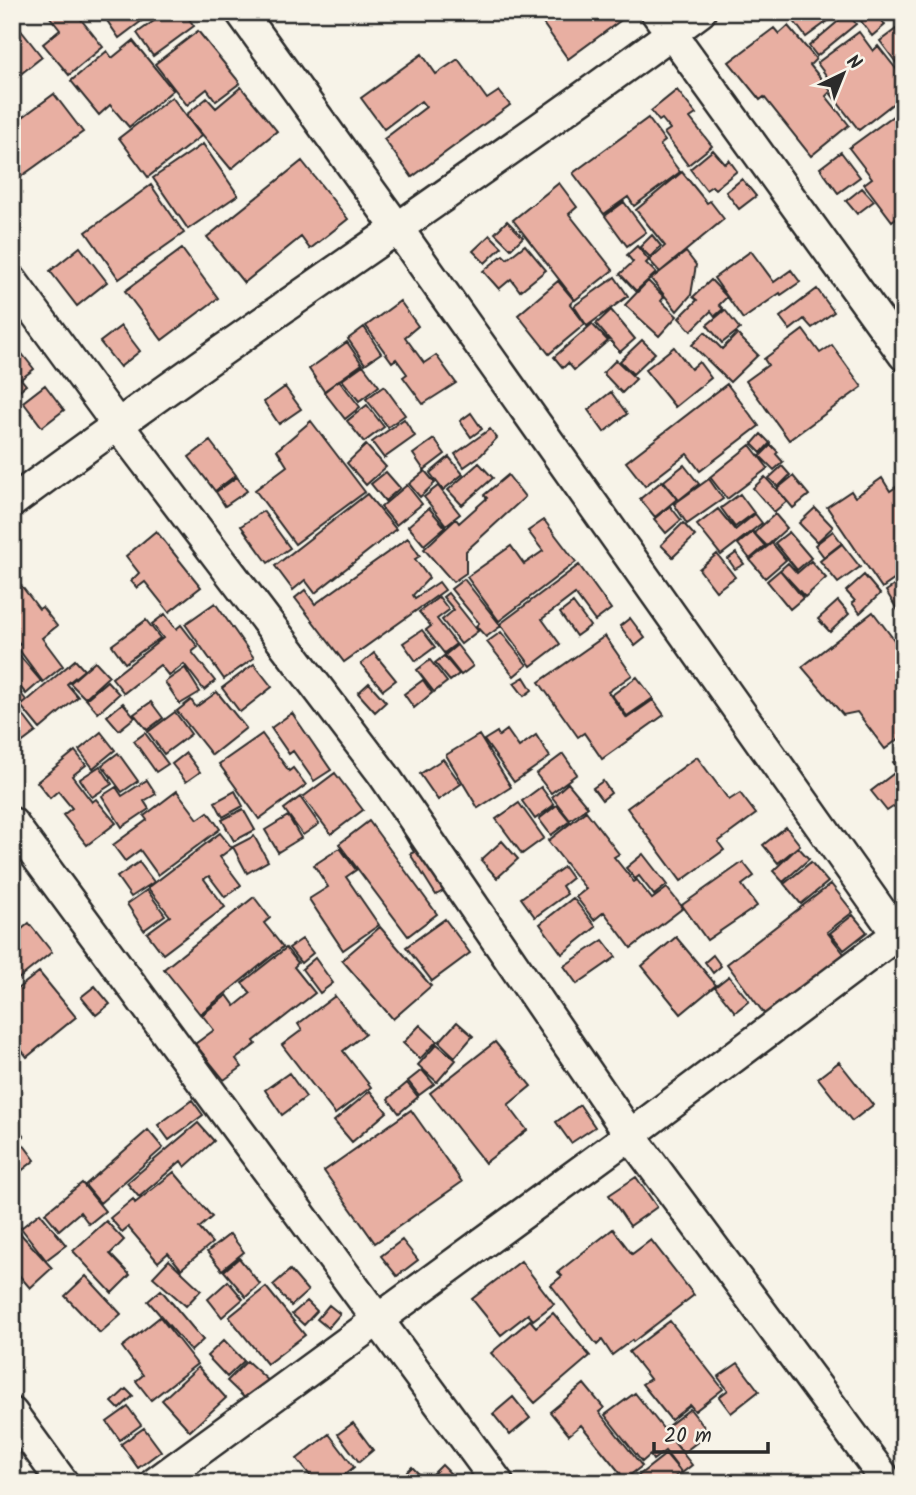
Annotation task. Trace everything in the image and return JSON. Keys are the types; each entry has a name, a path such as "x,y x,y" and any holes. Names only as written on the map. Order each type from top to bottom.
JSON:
{"street":[{"path":"156,1483 901,936 242,12"},
{"path":"12,502 117,424 398,229 664,23 700,12"},
{"path":"664,23 904,355"},
{"path":"12,281 383,774 630,1135 888,1483"},
{"path":"12,823 498,1483"},
{"path":"12,1413 63,1483"}],"building":[{"path":"46,12 75,12 103,47 69,75 43,44 60,30"},
{"path":"101,12 149,12 151,14 119,38"},
{"path":"154,12 184,12 194,26 153,56 137,33 158,18"},
{"path":"535,12 620,12 624,18 568,59"},
{"path":"795,12 840,12 806,37 790,16"},
{"path":"876,12 885,25 872,36 861,21"},
{"path":"848,13 856,24 817,56 809,46"},
{"path":"12,19 42,57 12,81"},
{"path":"904,23 904,73 880,41"},
{"path":"788,26 816,59 810,65 831,91 826,96 849,125 811,156 764,97 760,100 729,62 774,28 779,34"},
{"path":"198,31 240,83 216,101 207,89 187,105 155,64"},
{"path":"859,32 873,51 878,46 904,79 904,95 859,130 831,94 837,90 817,63"},
{"path":"133,41 173,90 129,127 110,105 99,115 71,81 107,51 112,58"},
{"path":"422,54 436,74 458,59 487,99 499,91 510,105 412,177 384,139 426,107 421,101 384,129 361,98"},
{"path":"241,87 277,131 231,169 186,115 207,98 216,108"},
{"path":"677,90 696,114 690,118 712,146 688,165 664,133 670,129 651,111"},
{"path":"54,94 83,132 12,183 12,125"},
{"path":"172,97 201,136 148,177 119,138"},
{"path":"904,108 904,212 892,221 864,184 872,178 849,148"},
{"path":"648,118 665,141 660,145 680,172 634,206 628,197 604,214 573,173"},
{"path":"203,144 238,195 188,229 153,178"},
{"path":"713,150 725,164 729,160 737,171 715,189 712,186 706,190 690,169"},
{"path":"841,152 860,177 838,193 820,168"},
{"path":"302,161 348,219 310,249 301,237 244,283 207,237"},
{"path":"682,172 724,219 660,272 649,260 665,246 636,210"},
{"path":"742,179 756,196 739,209 726,192"},
{"path":"559,183 577,207 569,214 613,270 575,300 513,220"},
{"path":"151,185 184,233 119,279 86,232"},
{"path":"862,188 874,201 857,214 846,201"},
{"path":"624,202 646,232 627,246 605,216"},
{"path":"507,221 523,237 511,249 495,233"},
{"path":"490,235 502,247 485,263 473,251"},
{"path":"652,235 661,246 650,257 640,247"},
{"path":"525,245 546,270 520,291 511,279 499,289 483,271 503,255 507,259"},
{"path":"637,246 649,260 646,263 656,273 636,291 620,274 633,262 627,255"},
{"path":"80,247 107,282 77,306 50,271"},
{"path":"182,249 218,298 162,340 125,291"},
{"path":"751,251 774,282 791,270 800,282 743,319 714,278"},
{"path":"686,252 696,265 691,295 677,311 651,279"},
{"path":"615,277 628,296 587,326 574,306"},
{"path":"711,280 727,297 719,305 723,309 715,316 711,311 691,331 679,318 697,300 693,297"},
{"path":"558,281 574,300 570,304 585,324 549,354 518,315"},
{"path":"648,281 664,297 661,301 677,316 659,336 625,305"},
{"path":"817,289 834,312 812,328 804,319 790,330 780,317"},
{"path":"400,301 418,326 405,337 424,363 436,355 456,383 423,404 403,377 407,374 396,359 392,362 366,326"},
{"path":"611,310 635,339 620,352 596,324"},
{"path":"725,310 740,329 722,343 707,325"},
{"path":"592,324 608,341 574,370 568,363 563,368 554,357"},
{"path":"121,326 140,351 120,367 100,342"},
{"path":"364,327 381,353 365,364 348,339"},
{"path":"803,330 820,353 832,345 862,387 789,440 746,381 768,365 764,359"},
{"path":"705,332 722,349 737,334 758,355 730,382 692,345"},
{"path":"642,340 655,353 633,374 620,361"},
{"path":"12,341 34,369 21,379 26,385 12,396"},
{"path":"347,342 362,364 324,391 309,369"},
{"path":"674,347 691,369 699,362 711,378 675,407 645,370"},
{"path":"616,360 636,379 622,393 603,373"},
{"path":"363,365 379,386 359,401 342,380"},
{"path":"339,380 360,407 345,419 324,392"},
{"path":"727,384 759,426 700,471 687,454 645,486 626,462"},
{"path":"45,385 64,410 42,427 23,402"},
{"path":"384,386 405,415 388,427 366,399"},
{"path":"285,387 301,409 279,424 264,402"},
{"path":"611,392 627,414 604,432 588,410"},
{"path":"367,405 384,427 364,442 347,421"},
{"path":"471,413 482,429 471,437 460,421"},
{"path":"404,419 415,436 384,458 372,442"},
{"path":"311,421 365,492 295,544 255,490 287,466 277,450"},
{"path":"490,429 497,438 481,455 464,467 455,454"},
{"path":"761,434 770,443 761,453 752,444"},
{"path":"434,439 445,454 424,470 413,454"},
{"path":"210,441 236,475 215,491 189,457"},
{"path":"366,445 386,467 366,485 347,463"},
{"path":"750,445 768,468 727,499 710,477"},
{"path":"771,445 783,462 774,470 760,456"},
{"path":"449,457 463,474 443,490 430,473"},
{"path":"479,463 493,478 462,505 448,490"},
{"path":"684,465 699,484 679,500 664,481"},
{"path":"782,466 790,475 778,487 769,478"},
{"path":"425,471 435,483 420,497 409,484"},
{"path":"386,472 400,488 385,501 371,484"},
{"path":"508,475 525,497 466,551 466,573 453,582 424,549 456,519 459,523 487,498 484,495"},
{"path":"793,476 809,495 793,508 777,489"},
{"path":"237,477 247,491 225,506 216,492"},
{"path":"765,477 787,501 774,512 753,488"},
{"path":"882,478 890,491 902,483 904,486 904,573 882,588 827,507 851,491 855,497"},
{"path":"709,479 723,499 687,524 674,504"},
{"path":"662,481 677,499 655,517 640,499"},
{"path":"407,485 422,504 396,525 381,507"},
{"path":"438,486 460,514 446,525 424,497"},
{"path":"367,494 396,529 315,593 305,580 293,590 275,566"},
{"path":"740,494 754,513 735,527 721,508"},
{"path":"670,506 681,520 666,533 654,519"},
{"path":"429,508 445,527 424,545 408,526"},
{"path":"815,508 833,527 817,542 799,523"},
{"path":"718,509 735,530 755,514 762,523 721,555 697,525"},
{"path":"263,511 290,548 268,563 241,526"},
{"path":"775,514 787,528 767,546 754,533"},
{"path":"544,520 576,562 499,621 467,577 511,546 524,564 543,551 528,531"},
{"path":"683,523 695,536 673,557 661,545"},
{"path":"156,531 201,587 169,612 145,582 137,588 131,581 139,573 126,556"},
{"path":"833,531 842,543 824,557 815,545"},
{"path":"753,532 765,546 750,559 738,544"},
{"path":"789,532 811,558 797,570 775,543"},
{"path":"408,538 420,556 415,559 429,578 413,595 415,598 439,582 445,590 344,662 295,598 305,590 315,604"},
{"path":"772,543 786,560 765,578 750,560"},
{"path":"842,544 860,567 838,583 820,561"},
{"path":"736,553 744,564 735,569 728,559"},
{"path":"717,554 735,577 716,591 699,569"},
{"path":"811,561 826,578 805,597 780,570 788,563 797,573"},
{"path":"579,565 611,609 595,621 575,594 542,619 560,644 531,666 500,624"},
{"path":"780,570 803,598 790,609 767,581"},
{"path":"864,575 880,594 860,613 852,603 855,601 846,591"},
{"path":"464,579 501,626 486,637 476,626 479,623 451,589"},
{"path":"904,579 904,618 903,619 886,591"},
{"path":"17,580 39,609 42,607 57,626 42,638 63,666 43,682 17,647 20,644 12,634 12,584"},
{"path":"448,593 478,631 461,644 442,620 454,610 443,597"},
{"path":"439,597 449,610 437,619 456,644 444,653 426,630 431,626 419,612"},
{"path":"838,601 849,614 830,632 818,619"},
{"path":"215,603 254,658 224,679 185,624"},
{"path":"573,603 590,626 576,636 560,613"},
{"path":"873,612 904,653 904,735 885,749 857,712 843,715 802,667"},
{"path":"165,614 176,629 181,625 198,647 192,652 215,681 204,690 184,664 169,676 160,665 124,693 112,678 163,638 152,624"},
{"path":"630,618 645,638 635,646 620,626"},
{"path":"146,620 160,638 125,663 112,645"},
{"path":"422,630 435,647 416,661 403,643"},
{"path":"501,632 527,665 514,676 487,642"},
{"path":"12,636 18,643 12,647"},
{"path":"605,636 632,675 608,692 627,718 653,700 664,715 602,759 584,733 578,737 539,682"},
{"path":"457,645 473,666 461,675 445,655"},
{"path":"12,647 41,681 26,694 12,677"},
{"path":"374,653 396,680 383,690 361,664"},
{"path":"444,656 459,674 450,681 435,663"},
{"path":"75,660 84,670 67,684 78,697 40,729 21,706"},
{"path":"430,660 447,682 434,692 417,670"},
{"path":"95,661 109,676 85,698 70,683"},
{"path":"254,664 272,687 240,712 222,688"},
{"path":"185,668 200,692 180,704 165,682"},
{"path":"524,677 532,690 524,696 514,683"},
{"path":"637,677 653,698 627,716 612,695"},
{"path":"423,680 432,693 414,708 404,694"},
{"path":"107,681 119,694 98,713 86,699"},
{"path":"12,682 26,700 12,711"},
{"path":"369,683 386,702 375,712 358,693"},
{"path":"217,692 246,728 212,755 177,711 191,700 196,707"},
{"path":"151,702 163,718 147,730 134,714"},
{"path":"123,703 135,717 119,730 107,716"},
{"path":"20,711 36,732 12,750 12,717"},
{"path":"175,712 191,734 164,754 148,732"},
{"path":"292,713 331,770 314,781 293,751 289,754 271,728"},
{"path":"507,730 519,747 536,735 550,757 514,782 484,740 497,732 499,736"},
{"path":"101,732 115,750 93,768 79,750"},
{"path":"145,733 168,764 156,772 134,741"},
{"path":"262,734 289,771 293,768 306,785 259,819 219,764"},
{"path":"479,735 511,787 478,808 446,755"},
{"path":"75,751 86,765 72,776 92,802 96,799 116,823 87,845 63,815 72,808 58,791 50,798 37,782"},
{"path":"904,752 904,775 893,762"},
{"path":"118,753 138,781 122,792 102,765"},
{"path":"186,753 200,772 186,782 172,764"},
{"path":"563,754 577,774 551,793 536,774"},
{"path":"697,757 729,800 740,793 756,814 718,842 724,850 681,881 627,808"},
{"path":"443,759 461,784 438,800 420,774"},
{"path":"100,766 112,784 92,797 80,779"},
{"path":"897,771 904,780 904,815 896,805 887,811 871,791"},
{"path":"335,773 363,810 331,834 303,797"},
{"path":"147,780 156,794 144,801 149,809 122,827 102,796 116,787 122,796"},
{"path":"603,781 611,793 602,800 593,788"},
{"path":"568,783 588,807 570,820 552,797"},
{"path":"541,787 554,805 535,819 522,801"},
{"path":"177,791 198,819 208,812 220,829 158,875 140,850 125,861 113,845 147,820 144,816"},
{"path":"235,791 243,806 223,817 215,802"},
{"path":"300,797 319,824 303,835 284,809"},
{"path":"519,803 544,838 522,854 496,819"},
{"path":"557,805 570,821 551,835 539,819"},
{"path":"243,809 255,830 234,841 222,820"},
{"path":"586,811 619,854 614,857 634,882 637,880 652,899 667,888 683,908 631,948 604,912 594,920 576,897 586,889 548,841"},
{"path":"288,816 301,838 278,852 265,830"},
{"path":"369,821 437,914 408,936 339,844"},
{"path":"411,824 450,887 436,895 410,854 414,852 401,830"},
{"path":"786,827 800,845 778,863 763,845"},
{"path":"220,833 232,848 220,857 241,885 225,897 209,876 204,879 225,907 163,954 147,933 170,916 148,888"},
{"path":"254,836 268,861 247,873 233,847"},
{"path":"502,841 518,859 497,878 481,860"},
{"path":"798,847 809,859 783,882 773,871"},
{"path":"340,848 356,870 346,877 379,925 343,950 309,899 328,887 314,865"},
{"path":"643,854 667,885 654,895 639,876 635,879 626,868"},
{"path":"139,862 154,882 131,897 117,877"},
{"path":"743,862 754,876 742,885 757,906 707,940 682,905"},
{"path":"811,862 828,882 801,904 784,884"},
{"path":"564,867 572,878 562,886 567,894 535,917 521,898"},
{"path":"831,884 853,912 827,932 845,955 766,1016 727,964"},
{"path":"147,890 165,915 144,930 127,904"},
{"path":"254,897 270,918 264,923 283,947 200,1014 164,969"},
{"path":"573,898 596,927 562,954 540,924"},
{"path":"853,915 867,932 844,950 830,933"},
{"path":"445,919 470,953 432,981 406,947"},
{"path":"29,923 52,952 12,984 12,932 15,935"},
{"path":"380,927 431,986 393,1019 342,960"},
{"path":"676,937 716,985 681,1014 642,966"},
{"path":"302,939 313,953 301,963 289,948"},
{"path":"603,940 616,957 577,984 564,966"},
{"path":"286,948 298,963 294,967 315,993 254,1041 256,1044 236,1059 242,1067 224,1080 195,1044 214,1030 202,1015 227,995 235,1006 251,993 242,983"},
{"path":"713,955 721,966 713,973 705,962"},
{"path":"315,958 333,983 320,993 302,969"},
{"path":"39,972 76,1017 27,1057 19,1047 14,1052 12,1050 12,993"},
{"path":"729,976 749,1001 735,1012 715,987"},
{"path":"95,986 110,1004 96,1015 81,997"},
{"path":"335,996 365,1034 343,1051 371,1087 335,1114 282,1045 302,1030 298,1024"},
{"path":"457,1022 473,1036 455,1057 439,1042"},
{"path":"420,1025 437,1041 420,1059 403,1043"},
{"path":"495,1042 531,1086 508,1105 527,1130 485,1163 430,1093"},
{"path":"437,1044 456,1060 437,1082 418,1065"},
{"path":"839,1062 873,1105 852,1121 818,1078"},
{"path":"422,1070 434,1084 419,1095 408,1081"},
{"path":"289,1073 306,1097 282,1115 265,1090"},
{"path":"407,1083 418,1097 399,1113 388,1099"},
{"path":"370,1091 387,1112 352,1142 334,1121"},
{"path":"192,1100 203,1115 169,1140 158,1125"},
{"path":"580,1105 595,1127 571,1143 556,1122"},
{"path":"411,1110 462,1182 375,1243 324,1171"},
{"path":"12,1122 24,1136 20,1140 35,1160 14,1177 20,1185 12,1191"},
{"path":"198,1123 214,1141 185,1167 181,1161 139,1197 127,1183"},
{"path":"148,1130 163,1148 100,1203 85,1185"},
{"path":"174,1172 212,1217 199,1228 212,1243 181,1269 168,1253 158,1262 128,1227 122,1232 110,1218 133,1199 135,1203"},
{"path":"636,1177 657,1207 630,1226 609,1195"},
{"path":"82,1183 105,1211 89,1224 80,1212 59,1230 45,1213"},
{"path":"40,1213 66,1245 46,1260 21,1228"},
{"path":"106,1221 124,1240 110,1254 130,1275 112,1293 73,1251"},
{"path":"613,1229 632,1254 651,1240 694,1295 612,1355 602,1340 597,1345 551,1285 562,1276 558,1272"},
{"path":"17,1230 52,1268 30,1288 12,1267 12,1235"},
{"path":"230,1234 244,1252 222,1270 207,1252"},
{"path":"402,1240 418,1260 397,1276 381,1256"},
{"path":"239,1258 260,1284 246,1297 224,1271"},
{"path":"169,1260 201,1290 186,1306 153,1277"},
{"path":"521,1261 554,1304 533,1320 528,1314 501,1335 472,1299"},
{"path":"290,1270 308,1291 291,1306 273,1285"},
{"path":"86,1276 121,1314 100,1333 65,1296"},
{"path":"228,1281 243,1299 222,1317 208,1299"},
{"path":"266,1287 305,1335 267,1364 229,1317"},
{"path":"161,1290 203,1340 191,1351 148,1301"},
{"path":"307,1301 317,1311 304,1325 292,1314"},
{"path":"329,1305 340,1314 328,1328 317,1319"},
{"path":"553,1313 590,1356 535,1403 491,1353 530,1320 536,1327"},
{"path":"160,1317 197,1364 151,1400 136,1381 143,1375 122,1347"},
{"path":"670,1321 723,1389 695,1411 690,1405 671,1420 642,1384 650,1379 629,1352"},
{"path":"224,1340 244,1361 227,1377 207,1356"},
{"path":"247,1361 271,1383 251,1404 227,1381"},
{"path":"738,1363 759,1391 731,1413 719,1397 728,1390 718,1377"},
{"path":"198,1367 226,1398 190,1431 162,1400"},
{"path":"584,1384 604,1408 599,1412 642,1466 625,1479 581,1425 569,1435 550,1412"},
{"path":"126,1389 133,1396 119,1409 112,1402"},
{"path":"635,1393 692,1465 682,1473 665,1451 653,1460 650,1455 642,1462 605,1415"},
{"path":"513,1397 530,1418 510,1435 493,1414"},
{"path":"128,1407 141,1425 120,1440 107,1422"},
{"path":"690,1409 709,1433 683,1453 664,1429"},
{"path":"353,1423 373,1450 359,1462 338,1434"},
{"path":"144,1428 161,1451 138,1468 121,1444"},
{"path":"329,1434 354,1467 335,1483 316,1483 297,1459"},
{"path":"666,1454 681,1472 667,1483 629,1483"},
{"path":"442,1465 453,1476 447,1483 402,1483 399,1480 412,1467 426,1481"}]}
